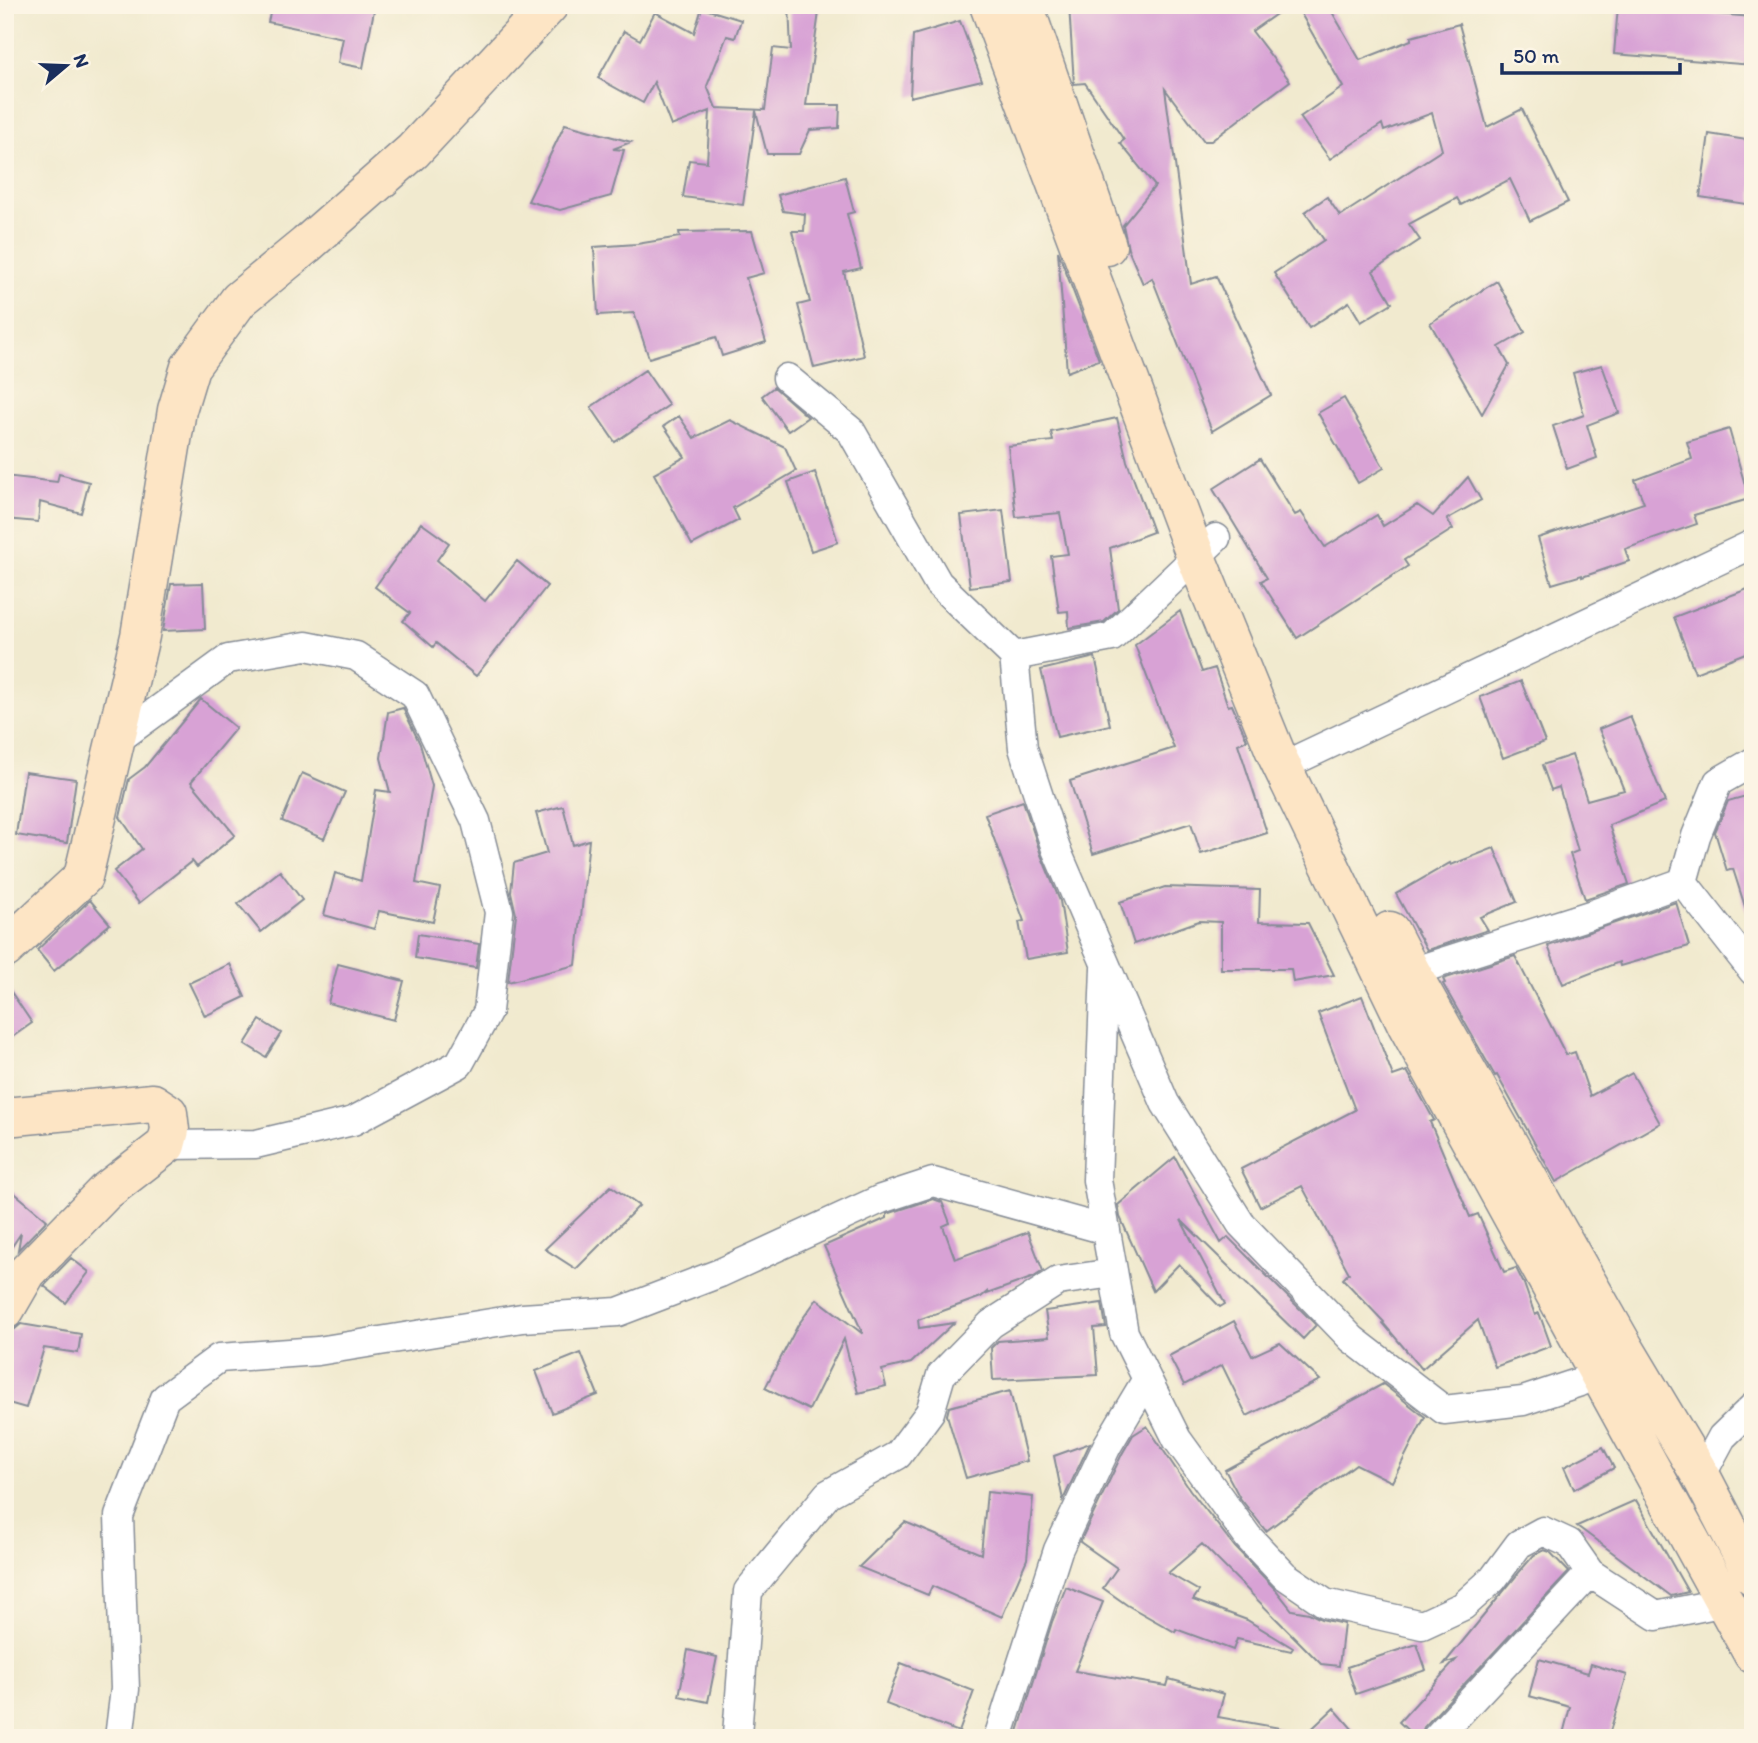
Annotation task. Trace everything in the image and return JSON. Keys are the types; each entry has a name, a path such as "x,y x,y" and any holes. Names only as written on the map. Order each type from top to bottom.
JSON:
{"street":[{"path":"5,949 82,877 140,636 177,410 190,367 239,300 413,151 549,5"},
{"path":"989,5 1206,547 1302,757 1411,972 1625,1349 1701,1476 1753,1576"},
{"path":"1024,5 1277,756 1407,1025 1753,1654"},
{"path":"787,378 851,431 938,583 1014,656 1023,748 1056,849 1165,1103 1241,1224 1352,1339 1444,1410 1523,1401 1598,1376"},
{"path":"1302,757 1753,544"},
{"path":"1014,656 1112,637 1206,547"},
{"path":"5,1310 27,1272 105,1192 166,1145 256,1144 352,1121 459,1064 488,1011 499,912 476,821 415,695 356,656 306,646 228,659 117,740"},
{"path":"1683,882 1696,836 1718,782 1753,762"},
{"path":"1411,972 1596,913 1683,882"},
{"path":"1683,882 1753,971"},
{"path":"1105,960 1097,1180 1124,1333 1177,1439 1248,1537 1284,1575 1325,1603 1422,1625 1464,1606 1493,1578 1519,1544 1543,1531 1569,1543 1590,1573 1656,1616 1726,1602"},
{"path":"5,1117 153,1103 168,1113 170,1130 166,1145"},
{"path":"119,1738 125,1689 119,1516 165,1398 219,1358 318,1351 522,1318 618,1312 720,1273 881,1199 933,1182 1106,1230"},
{"path":"737,1735 748,1591 828,1494 898,1455 930,1412 941,1375 991,1324 1058,1282 1114,1273"},
{"path":"998,1738 1058,1550 1107,1446 1147,1379"},
{"path":"1701,1476 1722,1437 1753,1407"},
{"path":"1436,1738 1590,1573"},
{"path":"1726,1602 1753,1630"}],"building":[{"path":"272,5 375,5 363,68 338,63 343,38 268,22"},
{"path":"789,5 820,5 806,105 840,105 839,128 810,130 799,154 767,154 756,111 743,205 683,197 689,160 707,162 710,111 671,126 654,82 643,103 598,78 624,31 640,40 655,12 694,33 702,8 741,20 735,38 727,36 707,86 716,108 765,110 773,48 791,50"},
{"path":"1069,5 1289,5 1252,31 1290,81 1211,141 1204,141 1165,89 1191,284 1216,276 1271,395 1212,431 1152,278 1143,284 1128,249 1123,225 1155,186 1120,143 1124,140 1085,83 1074,84"},
{"path":"1296,5 1328,5 1360,60 1411,40 1411,37 1459,24 1487,127 1522,109 1568,202 1530,221 1510,179 1461,205 1457,198 1409,224 1420,240 1373,271 1392,303 1361,322 1349,302 1309,328 1274,273 1324,240 1305,212 1327,197 1340,216 1442,150 1432,113 1384,131 1382,124 1330,159 1300,117 1343,87"},
{"path":"1618,6 1753,17 1753,65 1614,54"},
{"path":"960,21 982,80 910,97 913,35"},
{"path":"565,124 631,142 613,149 624,150 611,196 560,210 528,201"},
{"path":"1709,134 1753,141 1753,205 1700,197"},
{"path":"845,177 854,212 847,214 861,268 844,272 864,356 814,368 798,305 810,302 792,231 804,231 805,214 783,211 778,195"},
{"path":"752,231 764,273 746,278 766,342 722,356 716,337 649,358 634,313 598,315 594,247 680,237 679,232"},
{"path":"1058,251 1099,360 1067,372"},
{"path":"1497,281 1525,332 1499,347 1509,365 1482,414 1430,323"},
{"path":"1602,365 1619,413 1587,425 1597,458 1567,469 1553,426 1584,415 1573,373"},
{"path":"645,370 669,405 615,442 591,407"},
{"path":"774,387 808,417 788,431 762,396"},
{"path":"1344,398 1384,468 1358,483 1318,413"},
{"path":"679,416 694,438 730,420 785,447 796,471 733,508 739,520 692,545 654,474 685,457 664,426"},
{"path":"1117,418 1127,461 1153,532 1110,548 1118,609 1104,622 1069,628 1068,611 1059,612 1051,556 1068,554 1060,513 1016,517 1008,446 1053,441 1051,432"},
{"path":"1729,429 1749,499 1694,515 1697,524 1625,549 1629,561 1552,584 1538,538 1644,503 1635,480 1692,459 1687,442"},
{"path":"1260,459 1295,515 1301,512 1325,547 1377,515 1383,526 1417,505 1433,516 1468,477 1481,500 1447,519 1453,529 1404,560 1408,566 1297,638 1261,581 1267,578 1213,489"},
{"path":"815,472 838,542 811,551 788,482"},
{"path":"59,474 89,482 81,513 40,502 38,522 5,519 5,476 57,482"},
{"path":"1003,510 1012,582 970,587 961,515"},
{"path":"421,523 449,543 437,560 485,601 517,561 547,586 476,676 436,643 433,647 403,621 410,613 375,587"},
{"path":"203,583 205,629 163,631 171,584"},
{"path":"1753,587 1753,650 1695,673 1674,617"},
{"path":"1180,611 1202,672 1215,668 1228,706 1232,705 1247,740 1238,744 1267,833 1201,854 1191,823 1093,854 1070,781 1174,748 1135,645"},
{"path":"1095,657 1110,725 1057,737 1041,670"},
{"path":"1521,681 1545,742 1503,758 1480,697"},
{"path":"201,699 236,728 191,782 235,835 197,867 192,861 139,903 114,871 142,849 120,817 129,779 145,767"},
{"path":"403,708 420,744 432,786 416,883 440,888 433,922 379,911 374,929 324,915 335,873 361,881 376,790 390,792 381,758 388,712"},
{"path":"1630,716 1665,802 1609,825 1629,884 1585,899 1570,854 1578,851 1559,787 1551,790 1542,765 1572,755 1587,800 1624,790 1599,729"},
{"path":"25,772 76,779 67,843 16,835"},
{"path":"302,773 345,792 324,839 282,821"},
{"path":"1753,794 1753,918 1749,919 1733,869 1727,871 1715,832 1728,801"},
{"path":"1023,801 1060,901 1068,952 1026,959 1019,922 1024,921 985,814"},
{"path":"563,806 573,845 589,840 576,965 508,982 516,914 511,892 514,863 547,853 536,813"},
{"path":"1494,848 1517,902 1480,917 1488,930 1427,950 1396,894 1450,863 1451,865"},
{"path":"280,871 302,900 261,932 238,904"},
{"path":"1165,887 1260,890 1259,922 1308,923 1334,975 1293,982 1291,969 1221,969 1221,922 1199,921 1134,944 1120,902"},
{"path":"90,900 110,924 54,971 37,950"},
{"path":"1676,902 1689,946 1620,966 1619,962 1563,984 1548,946"},
{"path":"418,934 479,944 476,968 415,958"},
{"path":"1515,956 1566,1055 1575,1052 1590,1096 1632,1073 1660,1123 1556,1182 1443,984 1443,979"},
{"path":"230,964 245,997 205,1016 189,983"},
{"path":"338,964 404,981 394,1020 328,1003"},
{"path":"5,983 32,1023 5,1042"},
{"path":"1362,996 1393,1076 1407,1071 1434,1120 1430,1122 1470,1217 1478,1214 1504,1272 1516,1268 1535,1315 1539,1313 1551,1346 1495,1367 1478,1320 1422,1369 1384,1322 1343,1279 1349,1273 1302,1186 1260,1207 1241,1169 1355,1110 1318,1013"},
{"path":"260,1020 281,1033 266,1057 245,1044"},
{"path":"1175,1157 1221,1243 1228,1237 1316,1325 1303,1339 1181,1220 1225,1304 1220,1307 1179,1264 1153,1291 1120,1217 1118,1205"},
{"path":"5,1185 47,1220 18,1250 21,1233 5,1257"},
{"path":"611,1186 639,1206 576,1269 545,1249"},
{"path":"933,1199 942,1202 950,1223 943,1226 955,1259 1028,1232 1043,1271 1034,1277 987,1292 981,1297 918,1320 919,1328 954,1323 911,1363 882,1370 886,1386 858,1393 844,1339 809,1410 765,1388 798,1325 817,1299 863,1334 824,1246 887,1218 887,1214"},
{"path":"71,1258 89,1272 66,1303 44,1286"},
{"path":"1102,1303 1106,1327 1094,1328 1098,1375 993,1380 991,1348 998,1341 1049,1337 1045,1311"},
{"path":"1234,1321 1252,1356 1280,1343 1320,1380 1247,1416 1222,1365 1184,1385 1169,1356"},
{"path":"21,1324 81,1334 78,1353 44,1348 26,1408 5,1402 5,1332"},
{"path":"581,1353 598,1395 552,1413 536,1371"},
{"path":"1383,1384 1425,1417 1392,1482 1356,1464 1266,1531 1240,1498 1225,1470"},
{"path":"1010,1391 1027,1461 966,1478 947,1415 949,1407"},
{"path":"1147,1426 1190,1490 1235,1547 1292,1610 1344,1624 1339,1666 1321,1664 1202,1544 1168,1573 1199,1591 1193,1600 1247,1620 1293,1648 1291,1651 1237,1639 1233,1650 1176,1629 1175,1632 1103,1588 1117,1568 1080,1542 1122,1454 1133,1435"},
{"path":"1090,1443 1063,1500 1054,1456"},
{"path":"1603,1447 1614,1468 1574,1489 1564,1467"},
{"path":"987,1492 1033,1497 1027,1559 1002,1617 932,1586 928,1595 859,1567 905,1522 981,1554"},
{"path":"1636,1500 1688,1592 1671,1596 1577,1526"},
{"path":"1544,1550 1550,1552 1569,1572 1424,1727 1420,1738 1416,1738 1399,1722 1456,1660 1444,1664 1521,1570 1534,1555"},
{"path":"1066,1587 1103,1602 1075,1671 1167,1686 1169,1679 1224,1694 1218,1717 1280,1728 1280,1738 1016,1738 1052,1622"},
{"path":"1417,1644 1426,1670 1356,1694 1347,1667"},
{"path":"688,1650 717,1657 708,1702 679,1696"},
{"path":"1539,1659 1588,1673 1591,1664 1627,1675 1608,1738 1562,1738 1570,1707 1529,1696"},
{"path":"901,1663 974,1691 959,1732 886,1704"},
{"path":"1334,1708 1360,1738 1302,1738"}]}
